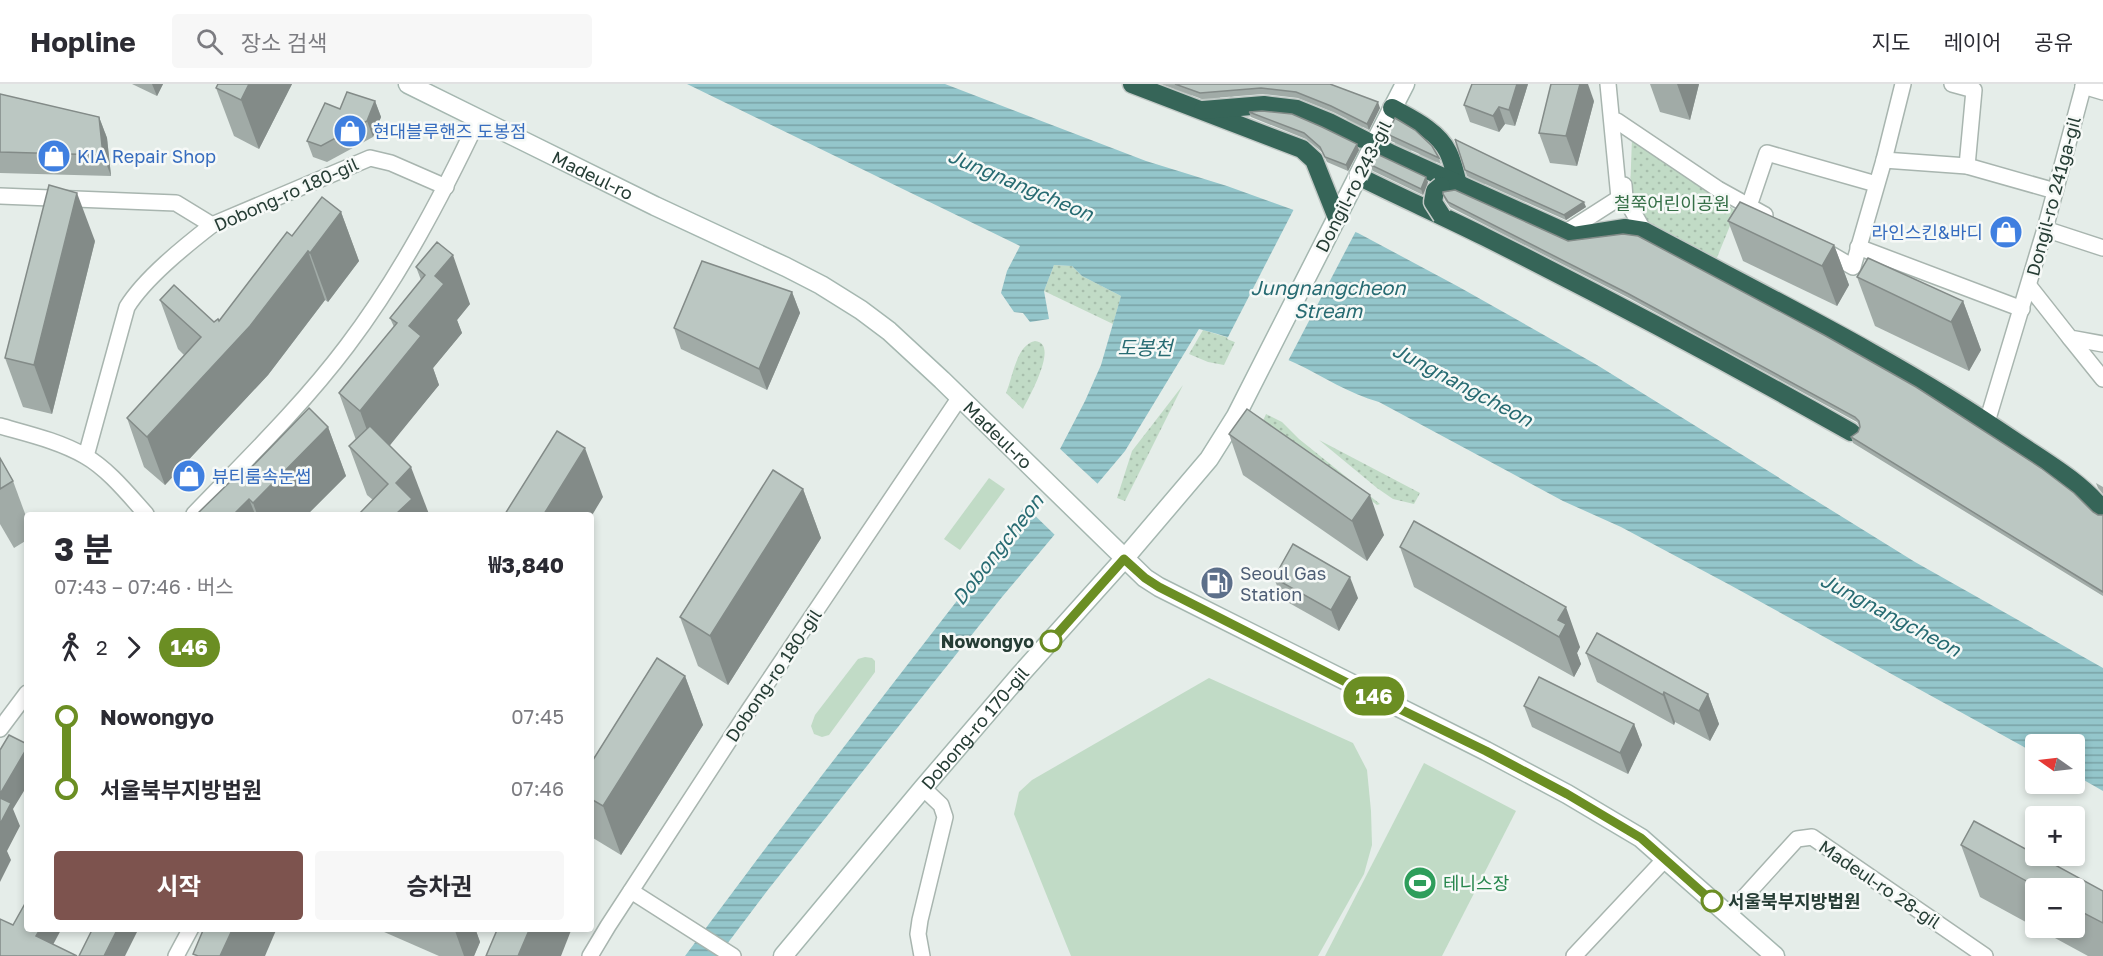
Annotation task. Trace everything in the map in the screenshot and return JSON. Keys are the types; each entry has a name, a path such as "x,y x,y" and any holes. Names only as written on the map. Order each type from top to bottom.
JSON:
{"highway":[{"path":"1132,84 1209,109 1302,149 1314,160 1337,218"},
{"path":"1209,109 1264,105 1298,109 1329,122 1372,148 1449,185 1574,236 1626,228 1644,231 1905,371 1988,422 2068,478 2103,510"},
{"path":"1392,108 1439,138 1448,152 1449,185"},
{"path":"1358,176 1442,216 1702,351 1851,432"},
{"path":"1442,216 1433,201 1435,191 1449,185"}],"street":[{"name":"Madeul-ro","path":"408,84 840,296 889,331 960,397 1145,578 1377,698 1486,751 1567,794 1641,838 1775,956"},
{"name":"Dongil-ro 243-gil","path":"1236,416 1405,84"},
{"path":"1566,232 1619,198 1608,84"},
{"path":"1616,84 1617,121 1625,198 1644,231"},
{"path":"1806,239 1853,267 1903,84"},
{"path":"1952,84 1974,90 1967,166"},
{"path":"2084,85 2103,92"},
{"name":"Dongil-ro 241ga-gil","path":"1988,422 2029,286 2084,85"},
{"path":"196,512 316,384 347,346 412,249 446,187 478,118"},
{"path":"1617,121 1718,189 1777,223"},
{"path":"1749,206 1767,153 1876,184"},
{"name":"Dobong-ro 180-gil","path":"86,456 128,307 135,294 190,242 212,225 370,158 391,163 446,187"},
{"path":"1884,160 1967,166 2055,191"},
{"path":"0,196 176,203 212,225"},
{"path":"2045,229 2103,248"},
{"path":"1858,247 2022,309"},
{"path":"2029,286 2103,379"},
{"path":"2070,338 2103,344"},
{"name":"Dobong-ro 180-gil","path":"590,956 637,895 748,710 960,397"},
{"name":"Dobong-ro 170-gil","path":"783,956 1019,676 1124,559 1209,459 1236,416"},
{"path":"0,426 66,446 86,456 125,490 144,512"},
{"path":"0,729 24,697"},
{"path":"922,956 918,934 920,920 945,817 941,805 923,788"},
{"name":"Madeul-ro 28-gil","path":"1728,915 1797,839 1812,837 1985,956"},
{"path":"1574,956 1665,859"},
{"path":"637,895 733,956"},
{"path":"176,956 189,932"}],"green space":[{"name":"철쭉어린이공원","path":"1632,138 1736,211 1716,260 1648,225 1630,193"},
{"path":"1054,265 1072,266 1082,276 1121,296 1113,324 1044,291"},
{"path":"1203,330 1236,340 1224,365 1208,362 1189,354"},
{"path":"1035,341 1042,344 1045,351 1044,360 1023,409 1006,393 1019,355 1023,349"},
{"path":"1183,385 1125,501 1117,498 1132,451"},
{"path":"1266,414 1282,422 1299,439 1380,504 1377,505 1352,486 1258,432"},
{"path":"1319,440 1420,493 1414,504 1393,499"},
{"path":"989,478 1005,489 960,550 944,539"},
{"path":"865,657 875,661 875,672 829,735 822,737 814,734 811,726 815,715 858,659"},
{"path":"1209,678 1353,743 1367,770 1371,811 1372,845 1364,874 1318,956 1071,956 1014,814 1019,792 1032,780"},
{"name":"테니스장","path":"1424,763 1516,811 1442,956 1325,956"}],"water":[{"name":"Jungnangcheon Stream","path":"687,84 945,84 1146,161 1227,186 1358,233 1597,365 1915,562 2103,668 2103,791 2085,781 2085,734 2025,734 2025,747 1730,585 1621,527 1563,501 1379,402 1347,390 1272,353 1199,329 1125,451 1002,597 767,891 718,956 685,956 980,571 1015,521 1060,449 1085,401 1101,365 1121,296 1082,276 1072,266 1054,265 1044,291 1049,319 1030,322 1023,313 1014,312 1001,293 1007,271 1020,246"}],"pier":[{"path":"1295,207 1357,229 1287,363 1227,339"},
{"path":"1058,447 1100,486 1057,537 1022,503"}],"building":[{"path":"218,84 249,84 241,100 216,88"},
{"path":"1175,84 1330,84 1378,102 1367,124 1296,92 1261,88 1200,93"},
{"path":"1472,84 1517,84 1509,110 1499,107 1493,116 1464,105"},
{"path":"1551,84 1580,84 1566,136 1539,133"},
{"path":"347,92 375,101 367,121 321,146 307,141 325,103 340,109"},
{"path":"0,94 99,117 103,155 0,152"},
{"path":"1249,112 1292,114 1357,144 1346,165 1325,157 1320,147 1304,133"},
{"path":"1395,118 1415,130 1432,146 1439,158 1387,134"},
{"path":"1455,139 1584,202 1564,215 1465,170"},
{"path":"1377,154 1426,177 1421,189 1371,165"},
{"path":"49,185 77,193 34,365 5,358"},
{"path":"1455,190 1568,241 1623,234 1638,236 1916,387 2041,468 2074,493 2093,512 2103,515 2103,592 1851,437 1858,432 1860,427 1855,417 1627,293 1448,202 1443,192"},
{"path":"322,197 341,212 250,326 147,437 127,418 201,337 160,300 174,285 214,322 218,319 219,321 287,232 292,236"},
{"path":"1740,202 1834,245 1822,266 1728,221"},
{"path":"437,242 453,255 435,276 444,284 409,326 421,336 360,411 339,393 397,323 390,318 425,275 416,267"},
{"path":"1868,258 1963,301 1951,322 1857,277"},
{"path":"702,261 792,292 759,369 674,328"},
{"path":"309,408 328,427 253,503 249,499 236,512 199,512 235,477 239,480"},
{"path":"1247,409 1370,495 1352,521 1229,434"},
{"path":"370,426 411,467 396,483 412,499 398,512 361,512 388,484 349,446"},
{"path":"557,431 585,448 545,512 506,512"},
{"path":"0,458 13,481 0,489"},
{"path":"773,470 803,489 710,636 680,617"},
{"path":"1414,521 1566,607 1558,620 1566,624 1559,637 1400,547"},
{"path":"1293,544 1350,577 1331,610 1274,578"},
{"path":"1597,633 1708,694 1699,711 1664,692 1663,695 1586,653"},
{"path":"657,658 685,676 603,806 594,801 594,758"},
{"path":"1539,677 1634,724 1620,753 1524,706"},
{"path":"9,735 24,742 24,753 0,794 0,750"},
{"path":"0,798 11,803 0,824"},
{"path":"1974,821 2025,849 2025,866 2057,866 2079,878 2025,878 2025,880 1961,845"},
{"path":"2085,881 2103,891 2103,923 2085,914"},
{"path":"24,905 24,932 38,932 36,936 77,956 0,956 0,919 13,925"},
{"path":"91,932 116,932 104,956 79,956"},
{"path":"202,932 231,932 220,956 193,954"},
{"path":"496,932 528,932 518,956 486,956"}],"tunnel":[{"path":"1177,84 1240,109"},
{"path":"1348,116 1487,180"}],"bus line":[{"name":"146","path":"1051,641 1124,559 1159,587 1567,794 1641,838 1712,901"}],"place":[{"name":"현대블루핸즈 도봉점","path":"350,131"},
{"name":"KIA Repair Shop","path":"54,156"},
{"name":"라인스킨&바디","path":"2006,232"},
{"name":"뷰티룸속눈썹","path":"189,476"},
{"name":"Seoul Gas Station","path":"1217,583"},
{"name":"Nowongyo","path":"1051,641"},
{"name":"테니스장","path":"1420,883"},
{"name":"서울북부지방법원","path":"1712,901"}],"water label":[{"name":"Jungnangcheon","path":"1021,184"},
{"name":"도봉천","path":"1145,347"},
{"name":"Jungnangcheon","path":"1463,384"},
{"name":"Dobongcheon","path":"997,549"},
{"name":"Jungnangcheon","path":"1891,614"}]}
